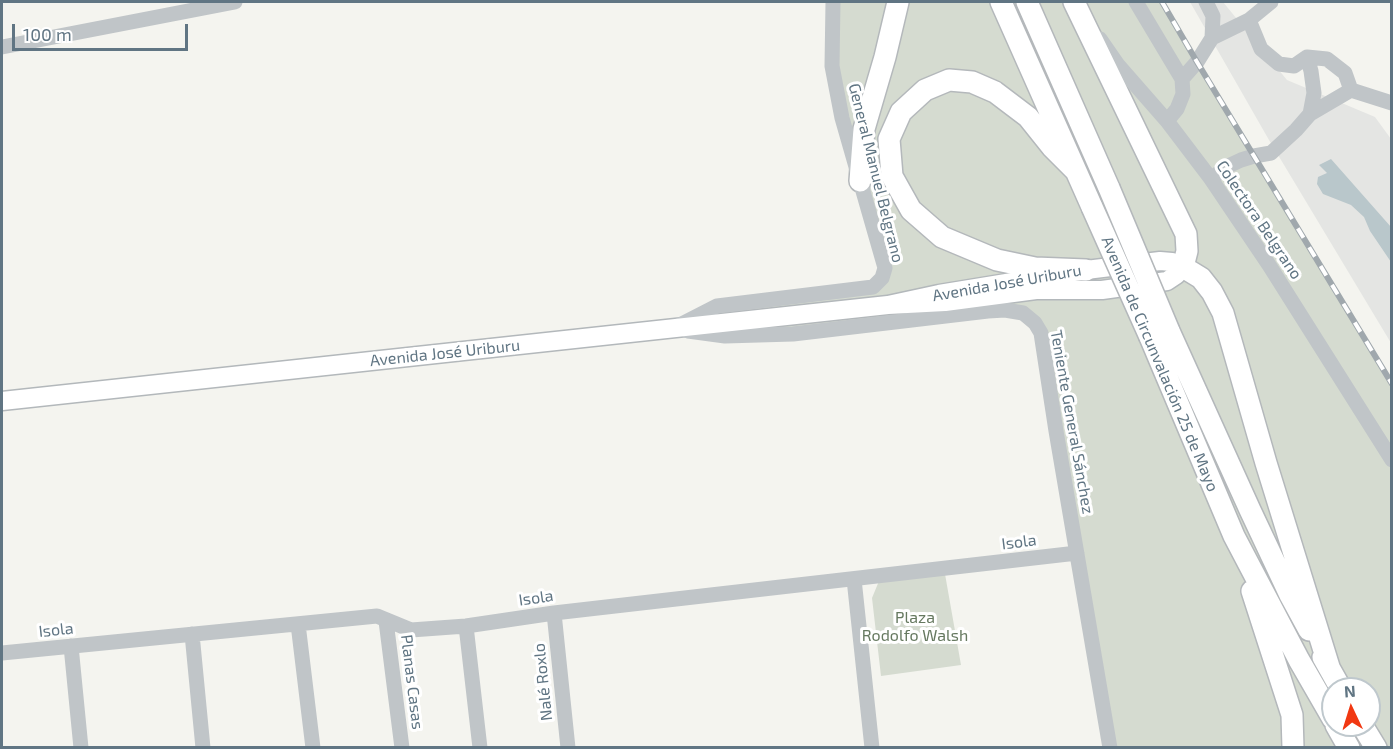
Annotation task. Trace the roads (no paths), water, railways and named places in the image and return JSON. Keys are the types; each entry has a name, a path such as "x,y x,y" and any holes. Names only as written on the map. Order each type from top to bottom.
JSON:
{"highway":[{"path":"860,181 864,129 898,2"},
{"name":"Avenida de Circunvalación 25 de Mayo","path":"1001,2 1092,207 1334,677"},
{"name":"Avenida de Circunvalación 25 de Mayo","path":"1027,2 1109,188 1159,334 1234,536 1321,698"},
{"path":"1077,6 1186,234 1187,251 1183,267 1201,278 1212,292 1223,313 1266,463 1330,670"},
{"path":"1075,170 1052,147 1028,117 996,92 972,82 949,80 926,90 901,112 890,139 892,176 911,210 942,237 997,260 1035,268 1086,270"},
{"path":"1234,536 1292,715 1293,747"}],"main road":[{"name":"Avenida José Uriburu","path":"2,401 888,306 945,302 1036,290 1102,290 1167,281 1183,267 1172,262 1160,261 1086,270 939,294 888,306"}],"street":[{"path":"2,47 234,2"},
{"name":"General Manuel Belgrano","path":"673,329 717,306 873,287 882,278 885,268 842,118 832,66 833,2"},
{"path":"1136,2 1182,79 1183,94 1177,109 1167,121"},
{"path":"1182,79 1197,62 1212,38 1213,16 1206,2"},
{"path":"1212,38 1249,20 1271,2"},
{"name":"Colectora Belgrano","path":"1077,6 1118,65 1167,121 1211,179 1269,265 1392,460"},
{"path":"1249,20 1261,49 1280,64 1294,66 1307,57 1327,59 1345,73 1352,90"},
{"path":"1307,57 1314,93 1310,114"},
{"path":"1211,179 1226,167 1241,160 1271,153 1310,114 1352,90 1392,103"},
{"name":"Teniente General Sánchez","path":"673,329 725,336 793,334 1005,310 1023,313 1035,323 1041,333 1110,747"},
{"name":"Isola","path":"2,653 377,616 411,630 466,626 554,613 854,586 1077,553"},
{"path":"854,586 872,747"},
{"name":"Nalé Roxlo","path":"554,613 568,747"},
{"name":"Planas Casas","path":"387,621 402,747"},
{"path":"298,624 313,747"},
{"path":"466,626 480,747"},
{"path":"192,634 203,747"},
{"path":"71,646 81,747"}],"railway":[{"path":"1162,2 1392,384"}],"park label":[{"name":"Plaza Rodolfo Walsh","path":"915,627"}]}
